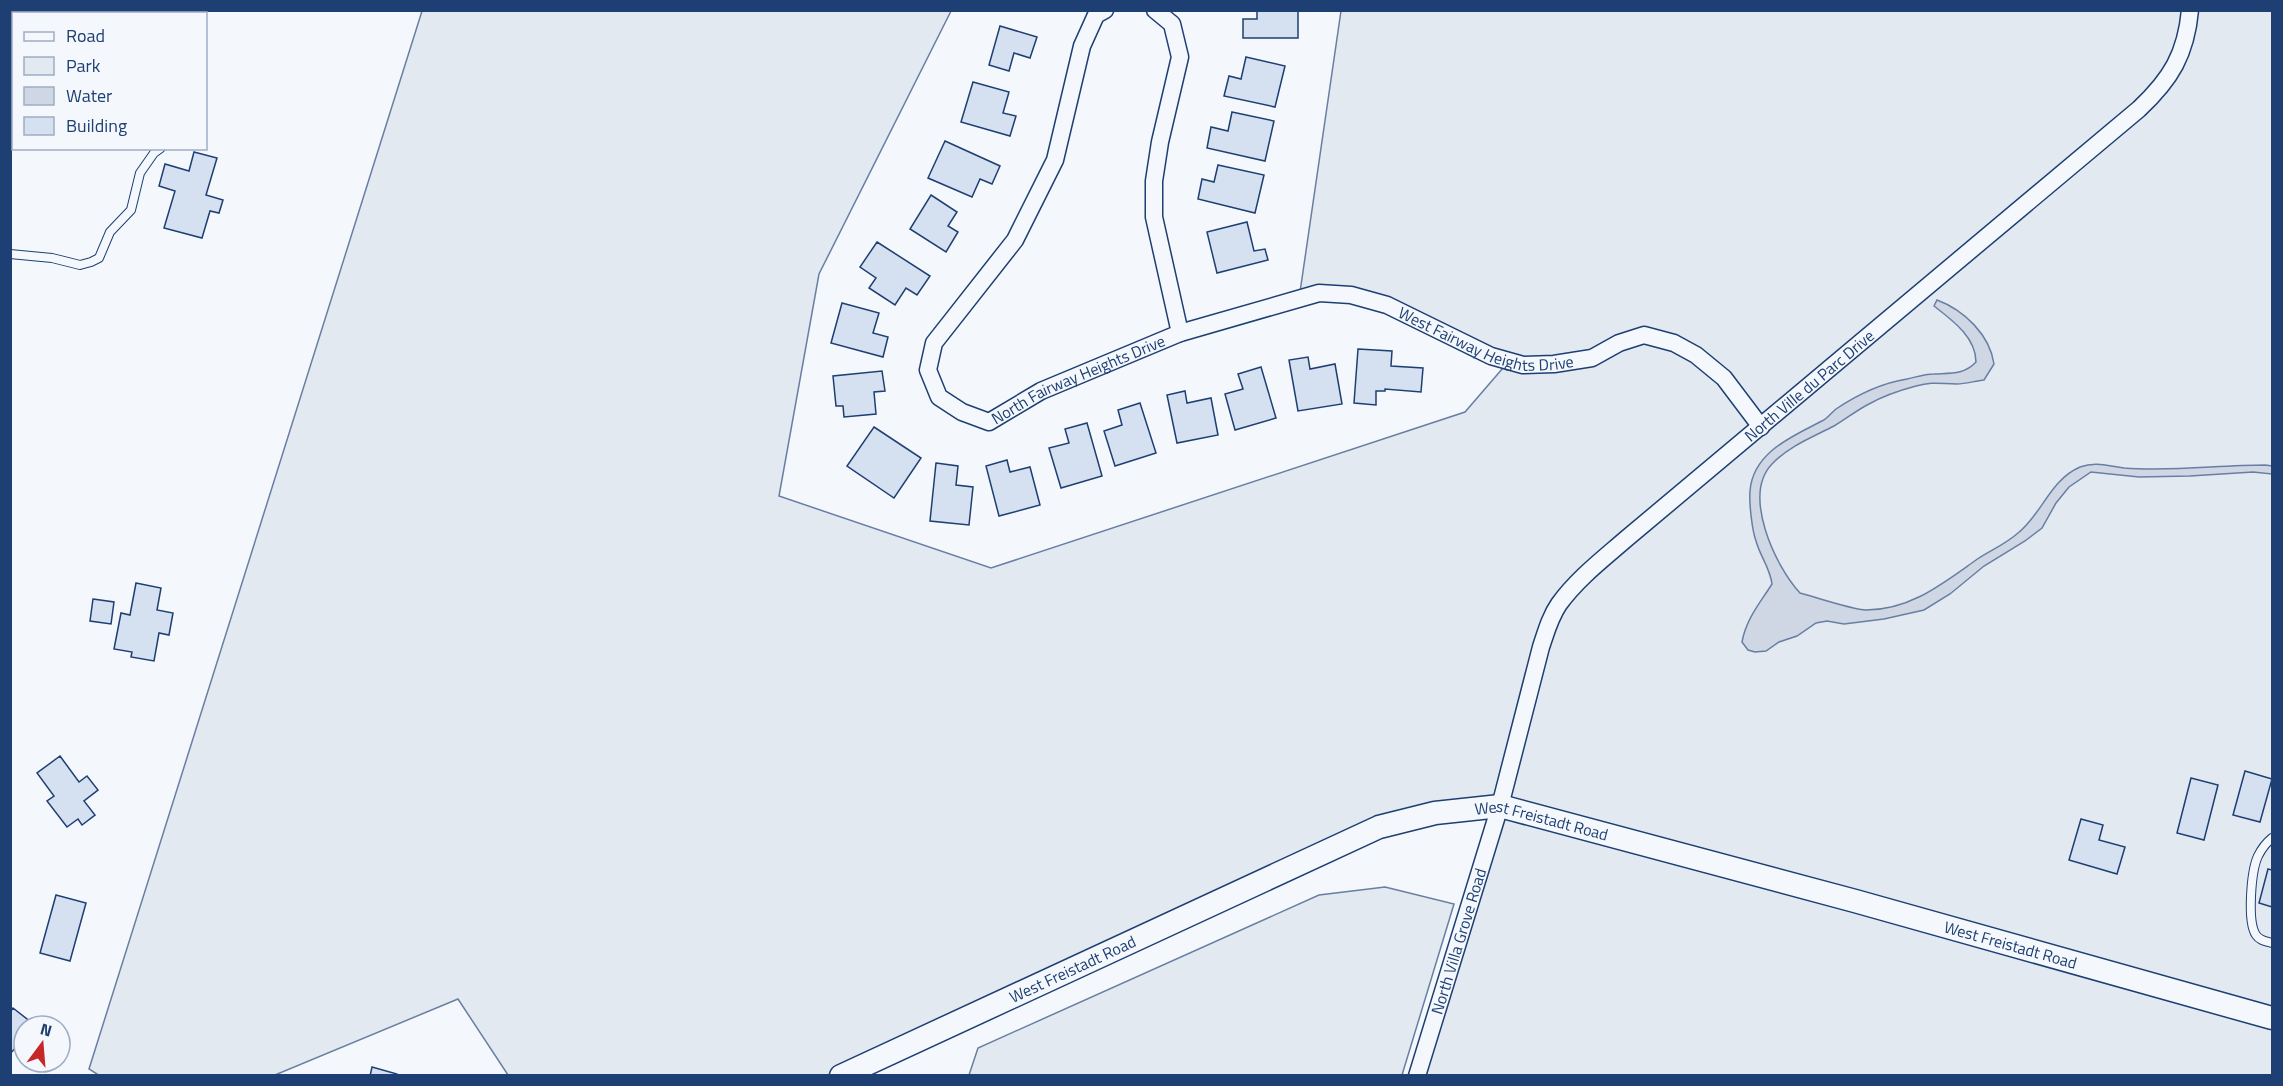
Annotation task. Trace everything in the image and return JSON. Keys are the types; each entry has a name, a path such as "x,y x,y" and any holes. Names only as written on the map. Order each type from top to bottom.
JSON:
{"street":[{"name":"North Fairway Heights Drive","path":"1105,10 1096,15 1082,46 1055,160 1041,190 1015,240 934,343 928,370 939,398 962,412 990,422 1041,391 1179,333 1154,217 1154,181 1160,142 1180,57 1173,24 1155,10"},
{"name":"North Ville du Parc Drive","path":"1500,806 1541,647 1549,623 1560,604 1587,574 1626,539 2158,91 2173,70 2181,53 2188,32 2190,10"},
{"name":"West Fairway Heights Drive","path":"1179,333 1319,293 1351,295 1387,305 1491,356 1523,365 1554,364 1592,358 1619,343 1644,335 1674,343 1696,355 1724,378 1761,427"},
{"name":"West Freistadt Road","path":"841,1076 1379,827 1435,813 1500,806 2272,1018"},
{"name":"North Villa Grove Road","path":"1417,1076 1500,806"}],"lane":[{"path":"10,254 52,258 80,265 99,258 110,232 131,210 141,173 158,150"},
{"path":"2272,838 2258,855 2253,873 2252,908 2254,933 2260,939 2272,943"}],"green space":[{"path":"422,11 951,11 819,274 779,496 991,568 1465,412 1509,361 1387,305 1299,299 1341,11 2272,11 2272,1075 1417,1075 1499,807 1435,813 841,1075 508,1075 458,999 275,1075 100,1076 89,1069"},
{"path":"1385,887 1454,904 1402,1075 969,1075 978,1048 1319,895"}],"water":[{"path":"1937,300 1966,317 1987,343 1994,364 1984,380 1960,384 1922,384 1880,398 1786,452 1772,464 1764,477 1760,493 1765,530 1781,566 1800,593 1843,606 1866,610 1897,606 1911,601 2013,537 2034,516 2061,480 2086,465 2159,469 2265,465 2272,466 2272,474 2253,472 2139,477 2091,472 2069,487 2056,503 2042,528 1984,566 1950,594 1924,610 1884,619 1844,624 1827,621 1816,623 1797,636 1779,642 1766,651 1748,650 1742,642 1744,634 1754,612 1772,584 1756,541 1751,516 1750,491 1758,466 1766,456 1787,439 1824,420 1836,409 1861,394 1927,374 1962,371 1976,362 1972,345 1962,330 1934,306"}],"building":[{"path":"1257,10 1298,10 1298,38 1243,38 1243,19 1257,19"},
{"path":"1000,26 1037,37 1030,58 1014,53 1009,71 989,65"},
{"path":"1246,57 1285,66 1275,107 1224,96 1229,76 1241,79"},
{"path":"973,82 1009,92 1003,113 1016,116 1010,136 961,122"},
{"path":"1232,112 1274,121 1265,161 1207,148 1211,127 1228,131"},
{"path":"945,141 1000,166 992,184 980,179 972,197 928,178"},
{"path":"194,152 217,158 206,195 223,200 219,213 210,211 202,238 164,228 175,191 159,186 165,164 189,171"},
{"path":"1218,165 1264,175 1255,213 1198,199 1202,179 1214,182"},
{"path":"931,195 957,212 948,226 958,232 946,252 910,229"},
{"path":"1247,222 1254,251 1265,249 1268,260 1217,273 1207,232"},
{"path":"877,242 930,276 917,295 906,288 895,305 869,288 876,278 860,267"},
{"path":"842,303 879,313 873,333 888,337 883,357 831,343"},
{"path":"1358,349 1392,351 1391,366 1423,368 1421,392 1385,389 1385,391 1376,391 1376,405 1354,403"},
{"path":"1308,357 1310,369 1335,364 1342,404 1298,411 1289,360"},
{"path":"1261,367 1276,418 1235,430 1225,394 1243,389 1238,374"},
{"path":"882,371 885,391 874,392 876,414 844,417 843,406 836,406 833,376"},
{"path":"1185,391 1187,403 1211,398 1218,435 1177,443 1167,395"},
{"path":"1140,403 1156,453 1115,466 1104,431 1122,425 1118,410"},
{"path":"1087,423 1102,476 1061,488 1049,448 1069,443 1065,429"},
{"path":"874,427 921,458 894,498 847,466"},
{"path":"1007,460 1010,472 1030,467 1040,505 999,516 986,466"},
{"path":"936,463 958,466 956,485 973,487 969,525 930,521"},
{"path":"136,583 161,588 157,610 173,613 169,635 159,633 154,661 131,657 132,652 114,649 121,613 130,615"},
{"path":"93,599 114,602 111,624 90,621"},
{"path":"60,756 79,782 87,776 98,790 84,801 95,815 82,825 78,819 67,827 47,801 54,796 37,773"},
{"path":"2245,771 2272,779 2260,822 2233,815"},
{"path":"2191,778 2218,785 2204,840 2177,833"},
{"path":"2081,819 2103,825 2099,840 2125,847 2117,874 2069,860"},
{"path":"2268,869 2272,870 2272,907 2259,903"},
{"path":"56,895 86,903 70,961 40,953"},
{"path":"13,1008 21,1014 12,1014 12,1052 10,1054 10,1012"},
{"path":"372,1067 397,1074 397,1076 370,1076"}]}
